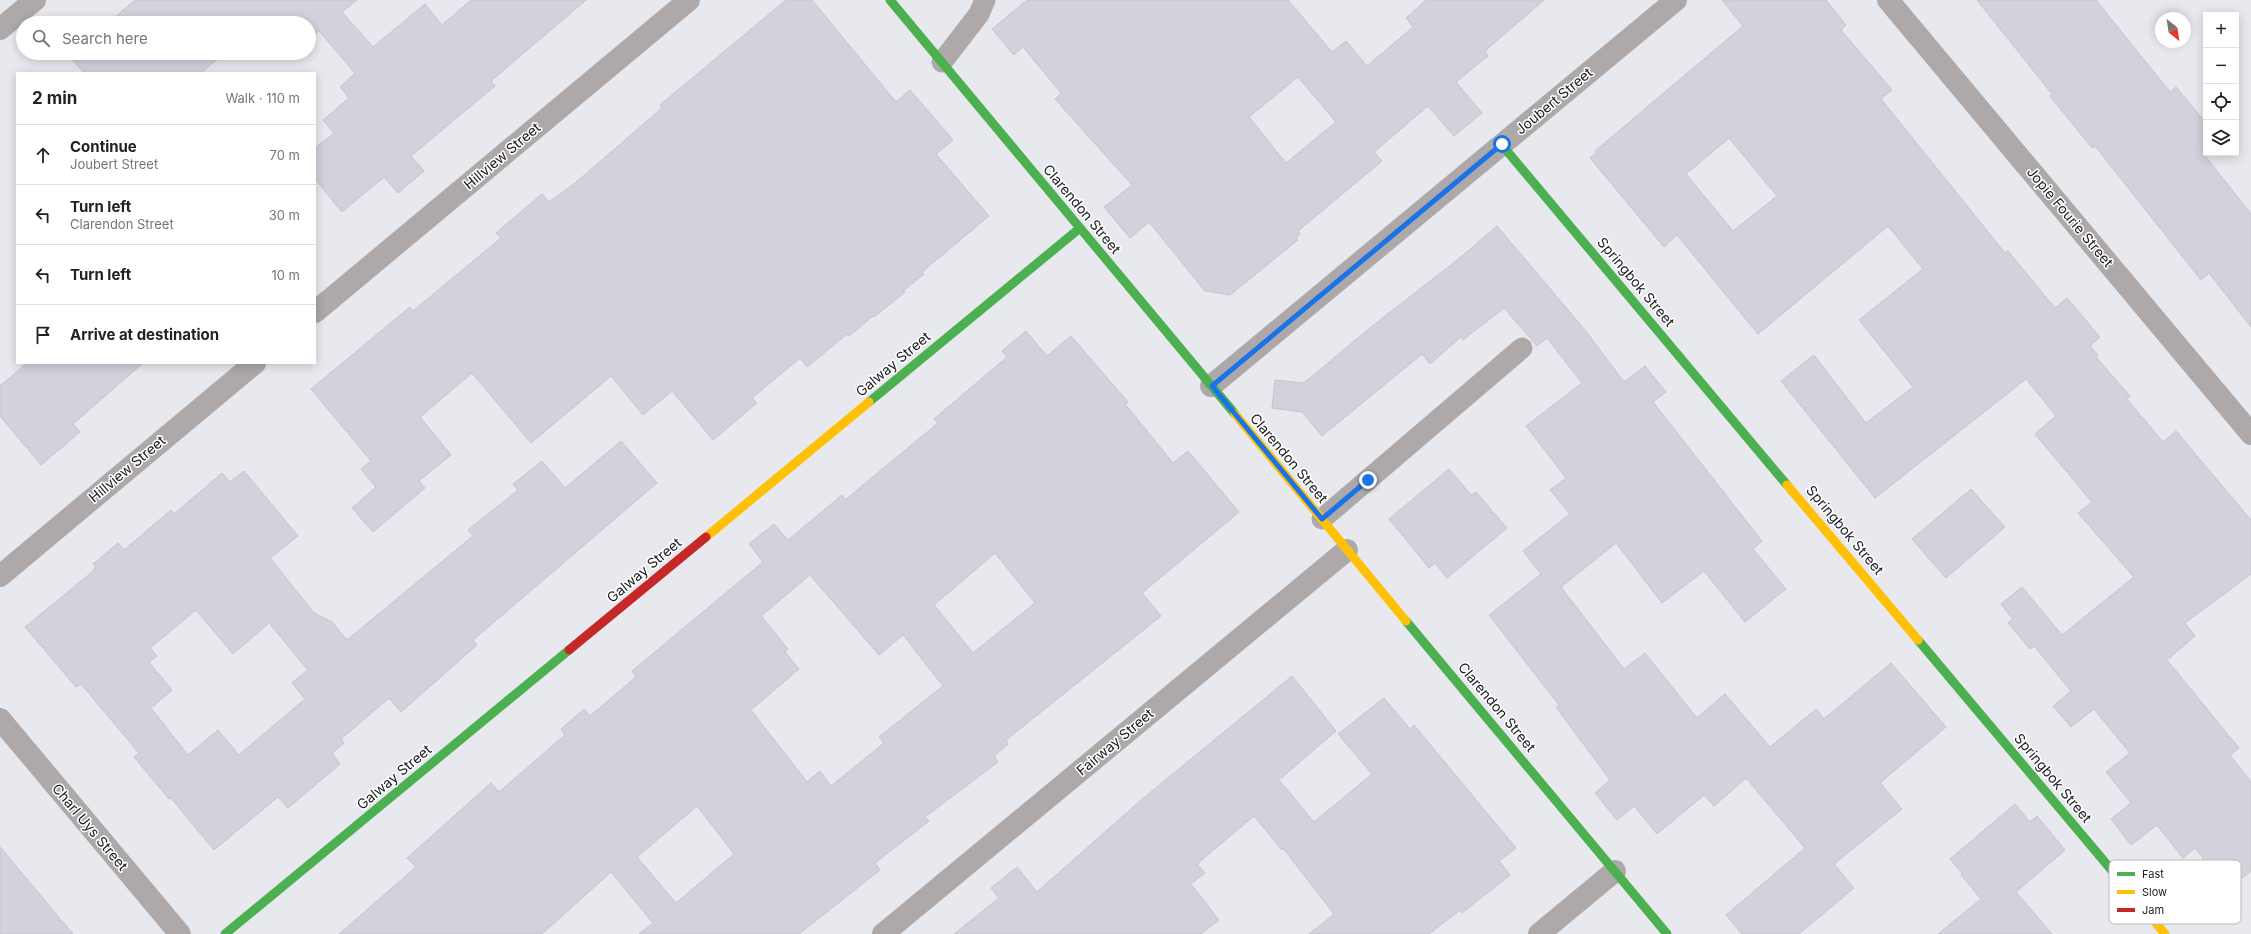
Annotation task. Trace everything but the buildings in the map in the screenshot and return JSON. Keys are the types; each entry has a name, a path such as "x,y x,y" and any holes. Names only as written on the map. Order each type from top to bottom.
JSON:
{"street":[{"path":"0,29 35,0"},
{"name":"Hillview Street","path":"316,311 689,0"},
{"name":"Clarendon Street","path":"890,0 1667,934"},
{"name":"Joubert Street","path":"1212,386 1676,0"},
{"name":"Jopie Fourie Street","path":"1888,0 2251,434"},
{"name":"Springbok Street","path":"1502,144 2109,866"},
{"name":"Galway Street","path":"226,934 1080,228"},
{"name":"Hillview Street","path":"0,576 253,364"},
{"name":"Fairway Street","path":"883,934 1347,550"},
{"name":"Charl Uys Street","path":"0,719 180,934"},
{"path":"1539,934 1615,871"},
{"name":"Springbok Street","path":"2158,924 2166,934"}],"lane":[{"path":"942,62 979,14 985,0"},
{"path":"1322,519 1522,348"}],"traffic: fast":[{"path":"890,0 1235,414"},
{"path":"1502,145 1787,485"},
{"path":"869,402 1080,228"},
{"path":"1406,621 1667,934"},
{"path":"1918,640 2109,867"},
{"path":"225,934 569,650"}],"traffic: slow":[{"path":"706,537 869,402"},
{"path":"1235,414 1406,621"},
{"path":"1787,485 1918,640"},
{"path":"2157,924 2165,934"}],"traffic: jam":[{"path":"569,650 706,537"}],"route":[{"path":"1368,480 1322,519 1212,386 1502,144"}]}
